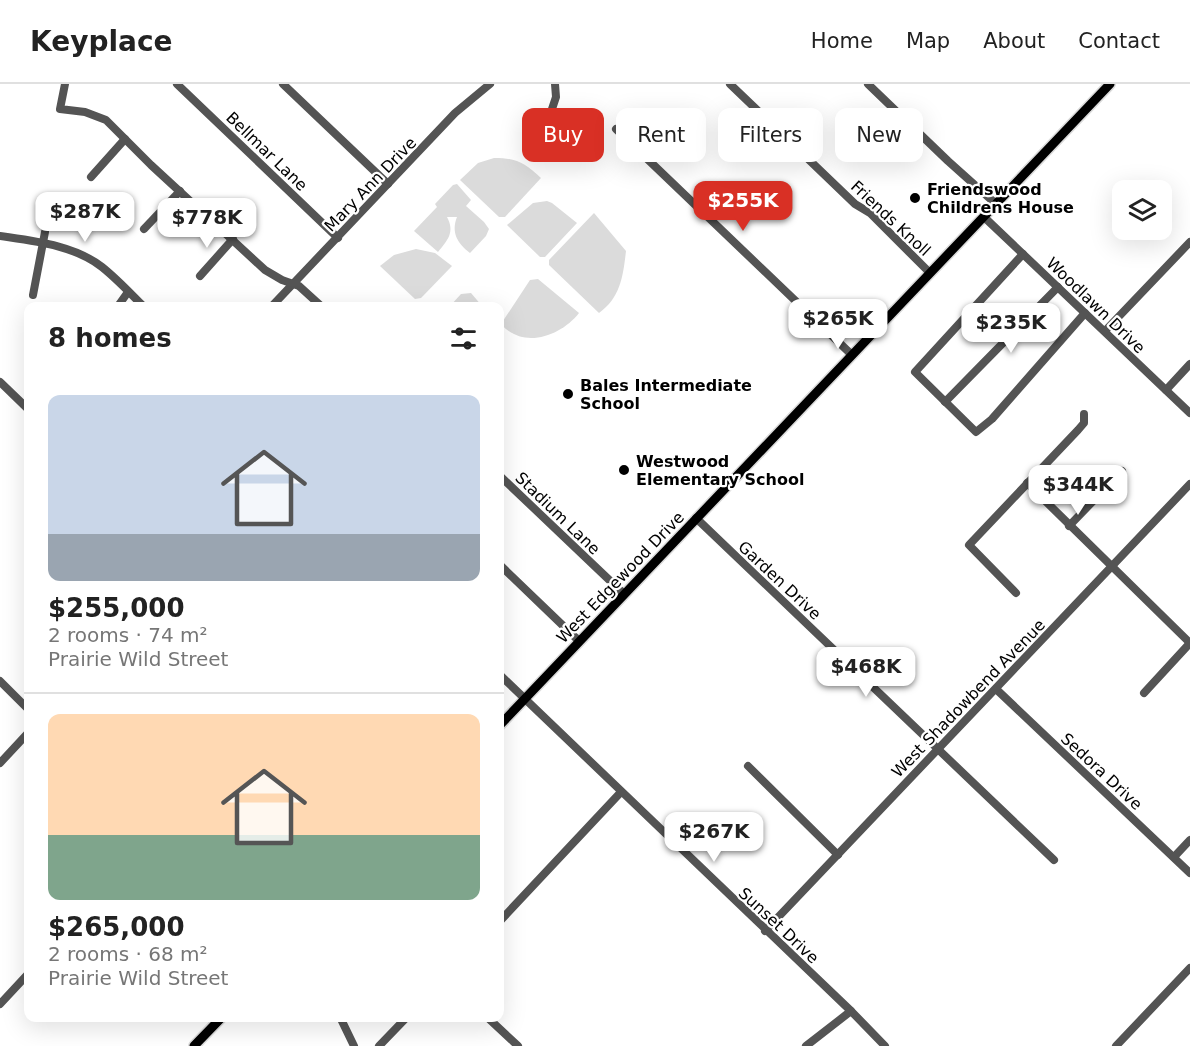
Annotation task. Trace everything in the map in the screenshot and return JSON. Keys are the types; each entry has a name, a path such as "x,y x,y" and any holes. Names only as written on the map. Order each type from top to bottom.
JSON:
{"main road":[{"name":"West Edgewood Drive","path":"504,721 1110,84"},
{"path":"194,1046 217,1022"}],"street":[{"path":"65,84 60,109 85,112 106,120 264,270 299,286 317,302"},
{"name":"Bellmar Lane","path":"177,84 338,238"},
{"path":"283,84 388,184"},
{"name":"Mary Ann Drive","path":"276,302 455,113 490,84"},
{"path":"552,108 556,97 555,84"},
{"name":"Friends Knoll","path":"730,84 855,204 870,213 930,273"},
{"path":"868,84 996,204"},
{"path":"91,177 125,139"},
{"path":"650,162 852,355"},
{"path":"144,229 180,191"},
{"name":"Woodlawn Drive","path":"984,217 1190,413"},
{"path":"33,295 45,232"},
{"path":"0,236 43,242 74,252 101,266 139,302"},
{"path":"200,276 233,239"},
{"path":"1105,331 1190,242"},
{"path":"1023,254 915,372 976,432 992,419 1085,313"},
{"path":"945,402 1058,287"},
{"path":"121,302 128,292"},
{"path":"1166,390 1190,364"},
{"path":"0,382 24,405"},
{"path":"1016,594 969,545 1078,430 1084,423 1084,414"},
{"path":"1069,526 1122,471"},
{"name":"Stadium Lane","path":"504,480 624,594"},
{"path":"1027,483 1190,643 1144,693"},
{"name":"West Shadowbend Avenue","path":"765,931 1190,484"},
{"name":"Garden Drive","path":"696,518 1054,860"},
{"path":"504,569 579,641"},
{"name":"Sunset Drive","path":"504,679 885,1046"},
{"path":"0,681 24,705"},
{"name":"Sedora Drive","path":"996,689 1190,873"},
{"path":"0,763 24,737"},
{"path":"748,766 838,855"},
{"path":"504,917 621,792"},
{"path":"1174,857 1190,840"},
{"path":"1116,1046 1190,968"},
{"path":"0,1004 24,978"},
{"path":"806,1046 851,1011"},
{"path":"342,1022 354,1046"},
{"path":"379,1046 402,1022"},
{"path":"492,1022 518,1046"}],"shaded area":[{"path":"494,158 520,162 541,178 505,217 499,217 460,180 478,163"},
{"path":"457,184 471,200 466,206 489,229 486,236 470,253 456,237 457,217 447,217 450,227 449,236 438,252 414,231 437,207 435,204 453,185"},
{"path":"547,201 577,223 545,257 540,257 507,225 533,203"},
{"path":"594,213 626,251 620,285 612,300 599,313 549,265 549,260"},
{"path":"416,249 435,253 452,266 421,298 415,299 380,266 394,255"},
{"path":"538,279 579,313 562,328 542,337 531,338 510,332 504,327 504,319 530,280"},
{"path":"471,293 479,302 454,302 461,294"}],"place":[{"name":"Friendswood Childrens House","path":"915,198"},
{"name":"Bales Intermediate School","path":"568,394"},
{"name":"Westwood Elementary School","path":"624,470"}]}
